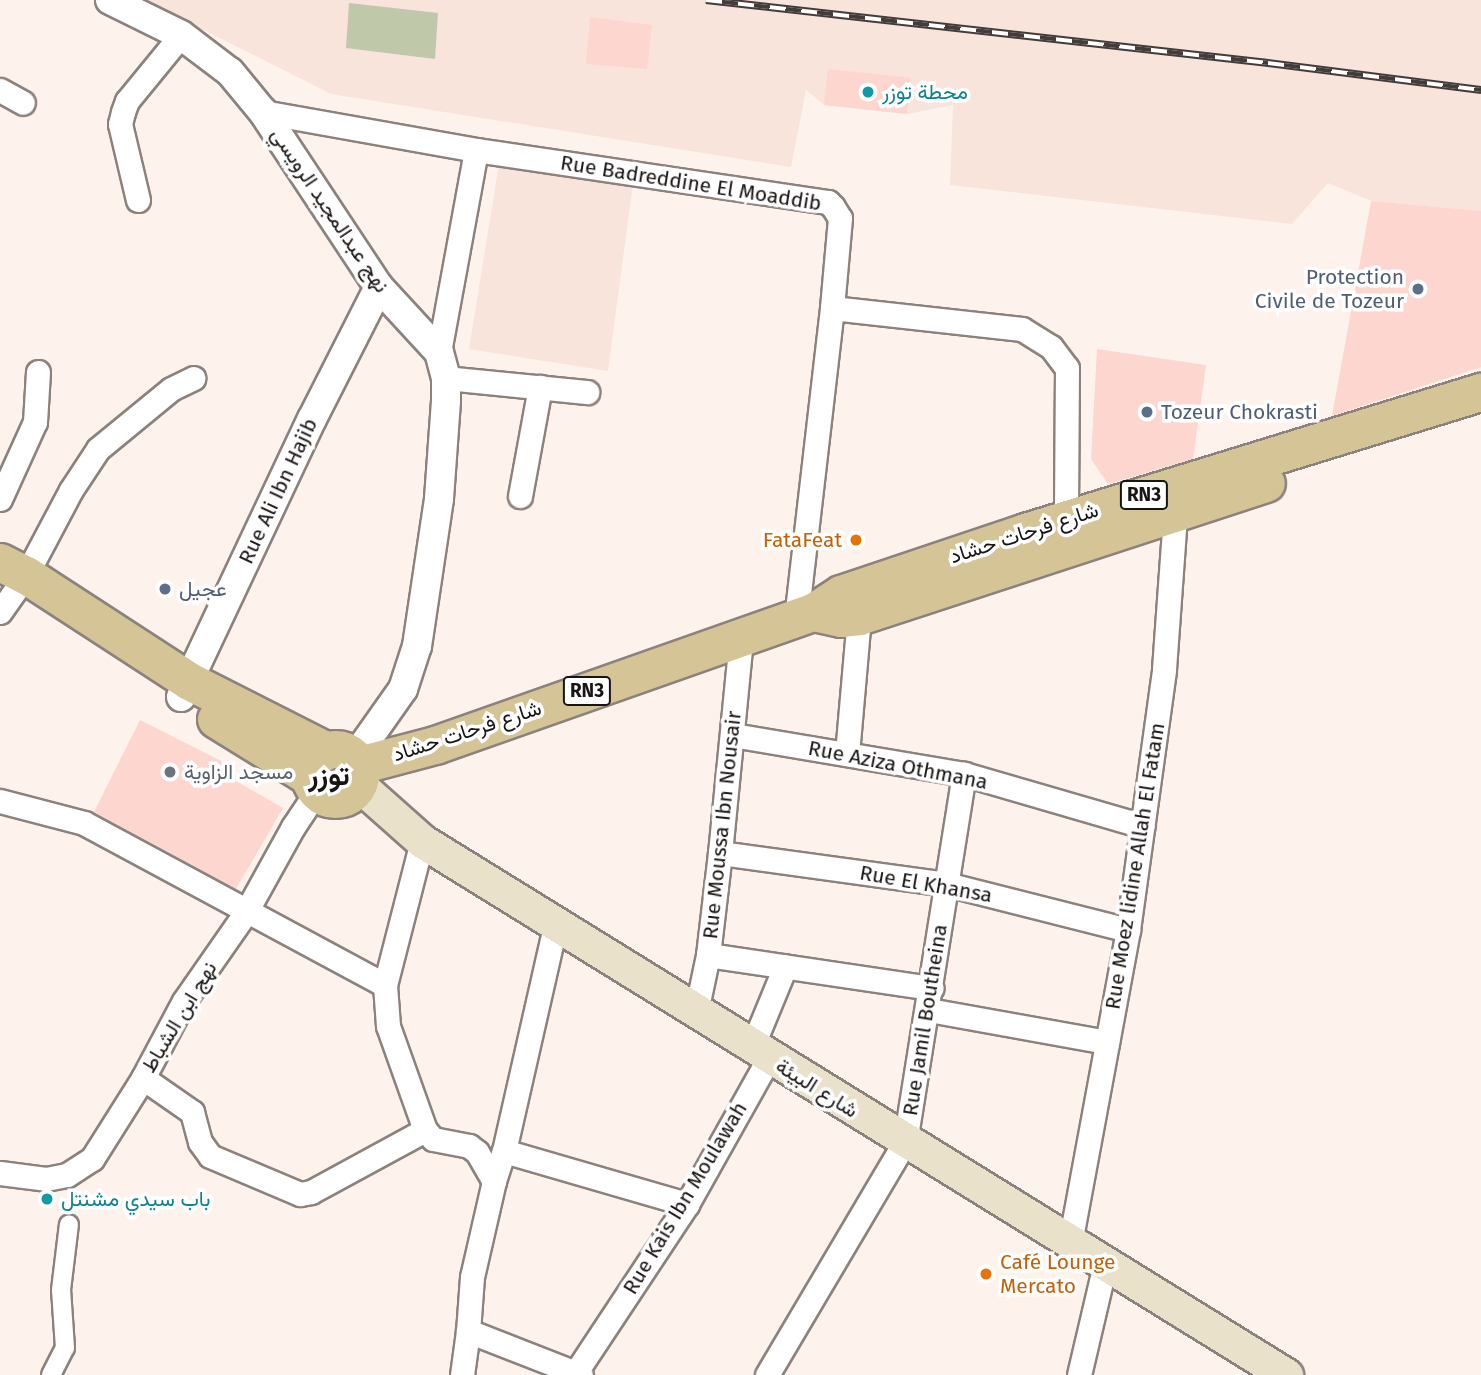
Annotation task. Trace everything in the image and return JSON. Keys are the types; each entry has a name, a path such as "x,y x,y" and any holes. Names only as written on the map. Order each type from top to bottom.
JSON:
{"main road":[{"name":"شارع فرحات حشاد","path":"804,615 841,618 859,616 1027,546 1066,518 1175,500 1481,392"},
{"name":"شارع فرحات حشاد","path":"337,771 435,745 804,615 841,594 1027,546 1175,500 1481,412"},
{"path":"8,583 185,689 337,771"},
{"name":"شارع البيئة","path":"337,771 422,841 556,922 760,1053 1286,1375"}],"street":[{"name":"نهج عبدالمجيد الرويسي","path":"110,0 181,35 230,72 263,112 379,287 442,365"},
{"path":"138,200 120,124 123,112 127,101 181,35"},
{"path":"0,90 23,103"},
{"name":"Rue Badreddine El Moaddib","path":"263,112 475,150 828,202 840,218 804,615"},
{"path":"337,771 403,689 417,646 439,499 442,365 475,150"},
{"name":"Rue Ali Ibn Hajib","path":"185,689 312,419 379,287"},
{"path":"832,308 1022,329 1051,347 1067,368 1066,518"},
{"path":"442,365 540,387 587,392"},
{"path":"0,499 35,422 38,372"},
{"path":"8,583 98,449 171,389 194,378"},
{"path":"520,496 540,387"},
{"name":"Rue Moez lidine Allah El Fatam","path":"1070,1242 1128,930 1143,826 1164,669 1175,500"},
{"path":"847,754 859,616"},
{"name":"Rue Moussa Ibn Nousair","path":"696,1012 708,955 720,853 740,637"},
{"name":"Rue Aziza Othmana","path":"733,735 964,774 1143,826"},
{"name":"نهج ابن الشباط","path":"0,1173 46,1179 78,1170 92,1159 143,1078 184,1001 246,912 293,827 337,771"},
{"name":"Rue Jamil Boutheina","path":"905,1142 964,774"},
{"path":"0,800 84,823 386,985"},
{"path":"422,841 386,985 388,1026 425,1130 433,1139 469,1146 477,1152 494,1181"},
{"name":"Rue El Khansa","path":"720,853 946,884 1128,930"},
{"path":"462,1375 472,1276 494,1181 504,1151 556,922"},
{"path":"708,955 785,967 1107,1042"},
{"name":"Rue Kais Ibn Moulawah","path":"579,1373 687,1204 760,1053 785,967"},
{"path":"143,1078 192,1112 200,1142 210,1156 300,1194 311,1192 425,1130"},
{"path":"767,1375 905,1142"},
{"path":"504,1151 687,1204"},
{"path":"51,1375 65,1348 61,1290 69,1224"},
{"path":"1079,1375 1105,1264"},
{"path":"468,1331 579,1373"}],"shaded area":[{"path":"144,0 1481,0 1481,211 1371,201 1328,183 1292,224 950,185 953,105 907,114 824,105 806,90 791,167 331,94"},
{"path":"499,164 633,183 608,371 469,349"}],"green space":[{"path":"349,3 438,13 435,59 346,48"}],"building":[{"path":"590,17 652,25 647,69 586,64"},
{"name":"محطة توزر","path":"828,69 911,78 907,114 824,105"},
{"name":"Protection Civile de Tozeur","path":"1371,201 1481,211 1481,367 1332,416"},
{"name":"Tozeur Chokrasti","path":"1097,349 1206,365 1193,459 1108,484 1091,459"},
{"path":"140,720 233,767 229,777 283,808 236,889 94,812"}],"railway":[{"path":"706,0 1268,63 1481,90"}],"place":[{"name":"محطة توزر","path":"868,92"},
{"name":"Protection Civile de Tozeur","path":"1418,289"},
{"name":"Tozeur Chokrasti","path":"1147,412"},
{"name":"FataFeat","path":"856,540"},
{"name":"عجيل","path":"165,589"},
{"name":"مسجد الزاوية","path":"170,772"},
{"name":"باب سيدي مشنتل","path":"47,1199"},
{"name":"Café Lounge Mercato","path":"986,1274"}],"district":[{"name":"توزر","path":"329,776"}]}
